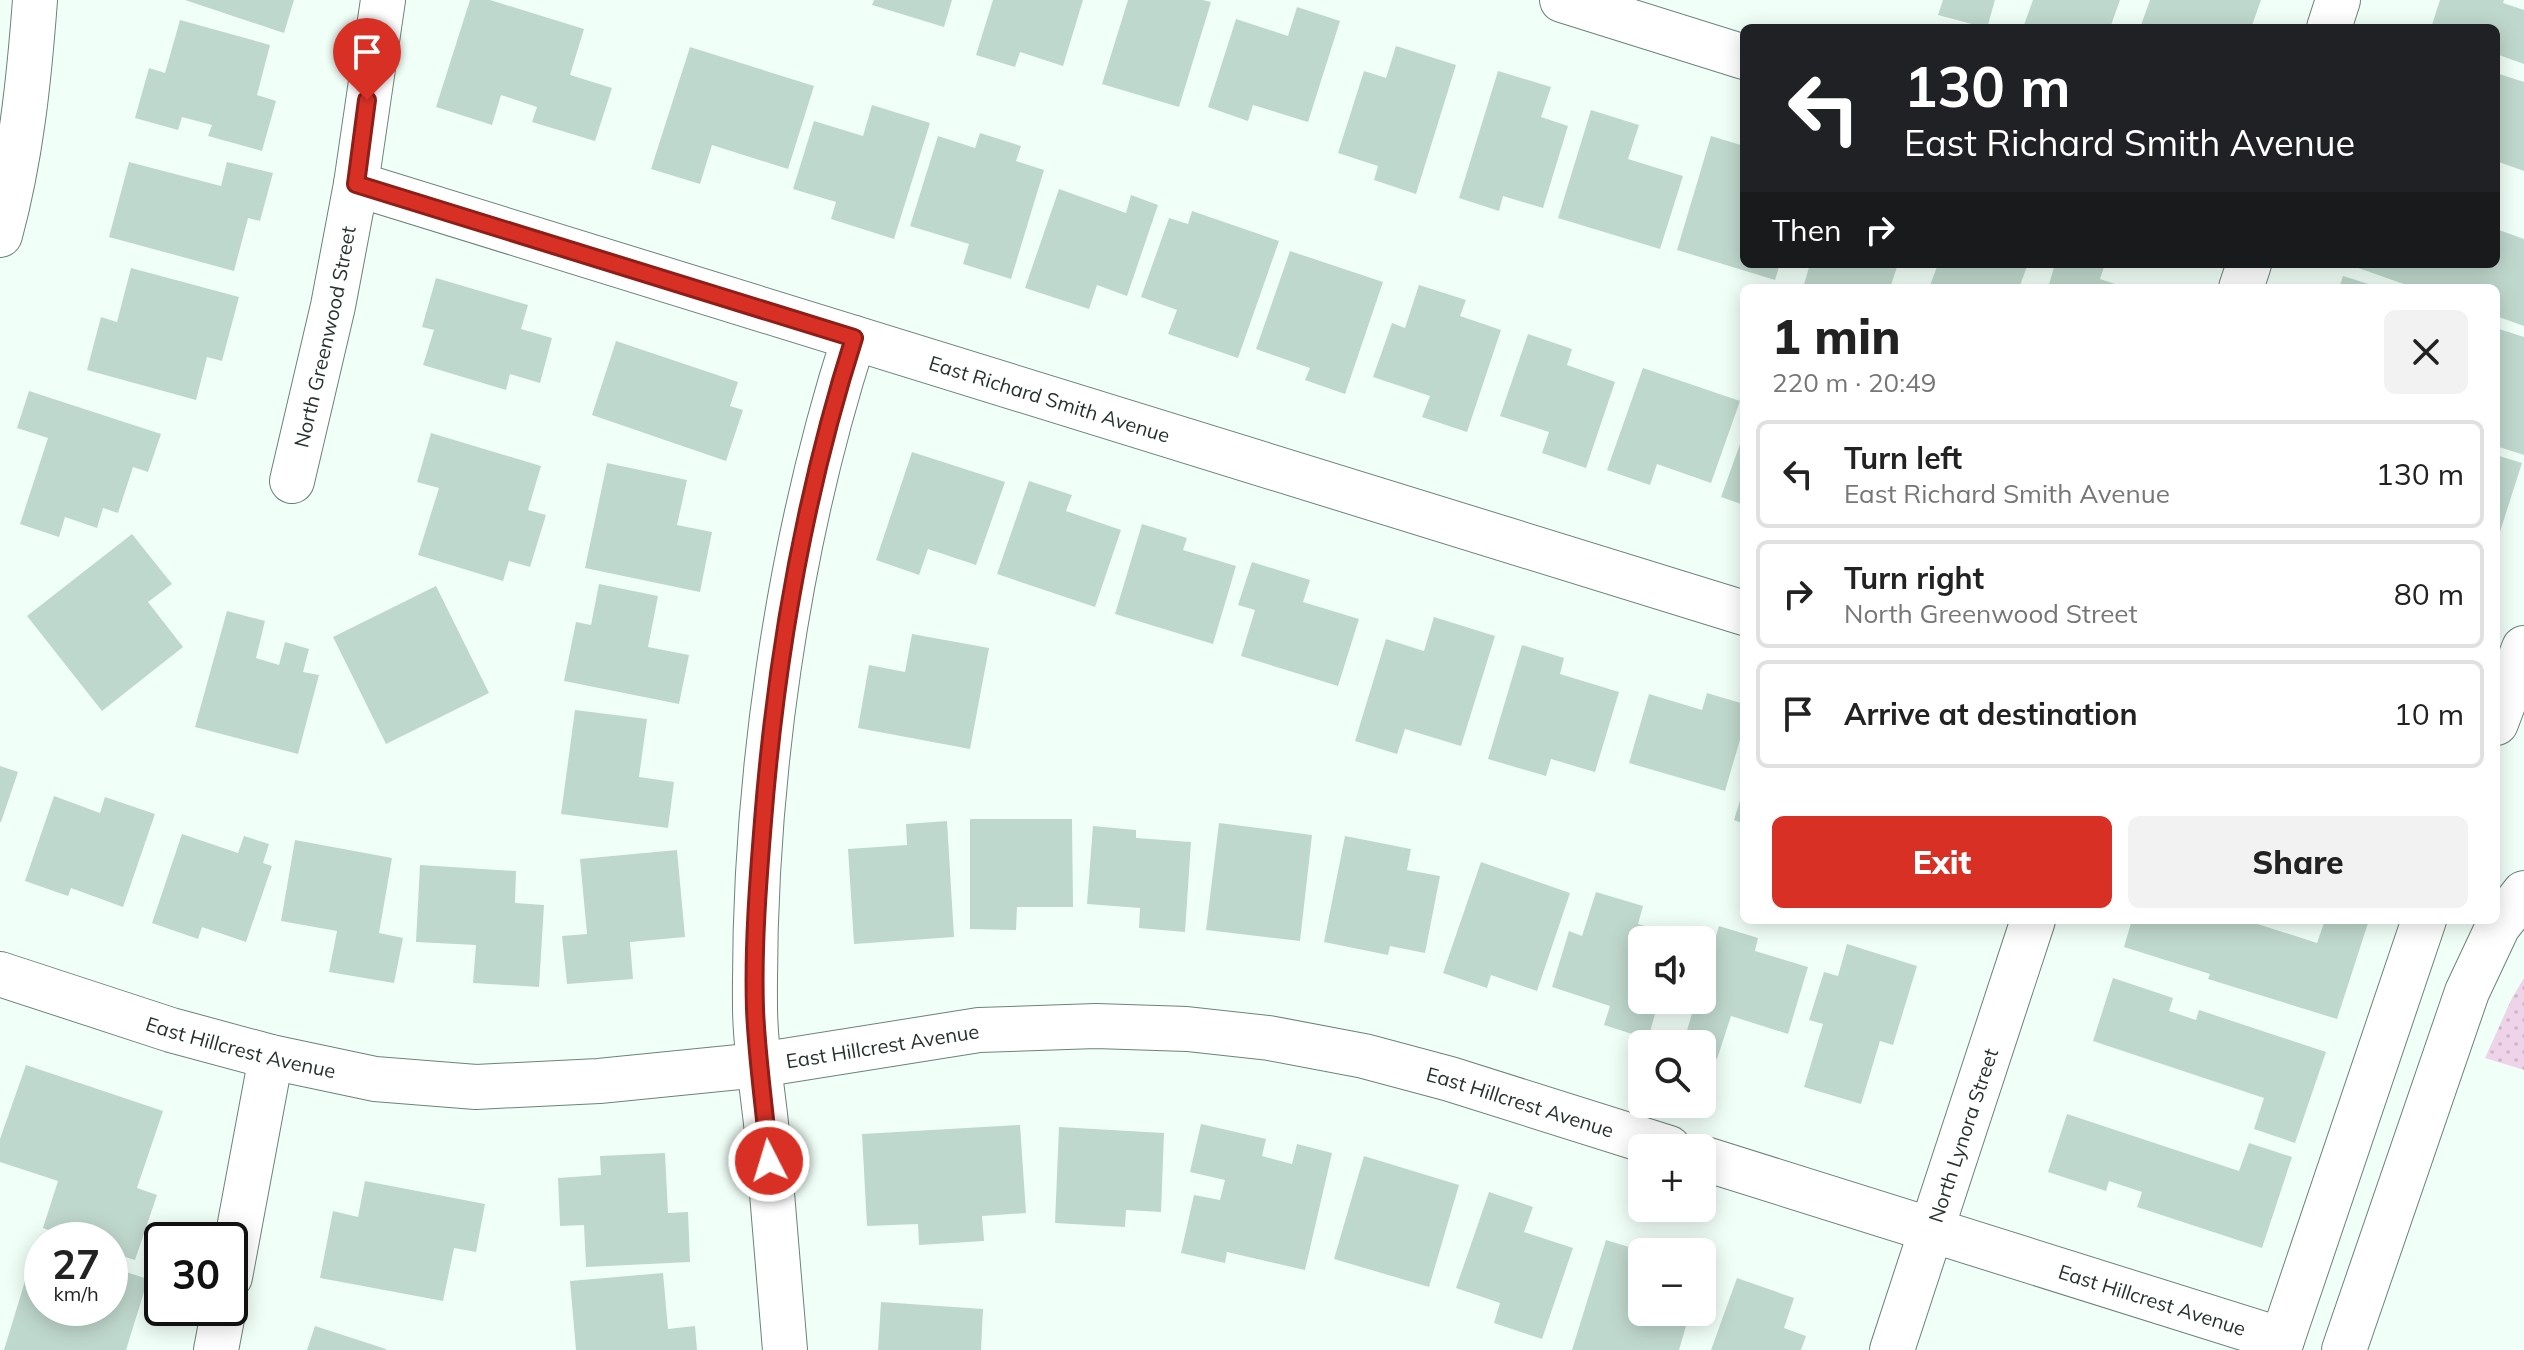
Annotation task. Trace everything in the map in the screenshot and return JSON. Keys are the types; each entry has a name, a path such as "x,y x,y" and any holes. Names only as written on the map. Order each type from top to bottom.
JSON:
{"main road":[{"path":"0,235 13,188 28,95 35,0"},
{"name":"North Greenwood Street","path":"292,481 333,306 356,184 383,0"},
{"path":"1562,0 1740,56"},
{"path":"2330,24 2338,0"},
{"name":"East Richard Smith Avenue","path":"356,184 1740,612"},
{"path":"785,1350 755,1009 757,898 777,681 796,562 839,384 854,338"},
{"path":"2500,712 2524,648"},
{"path":"2500,923 2524,893"},
{"name":"North Lynora Street","path":"1892,1350 2032,924"},
{"name":"East Hillcrest Avenue","path":"1716,1162 2282,1340 2423,924"},
{"path":"2344,1350 2467,992 2500,924"},
{"name":"East Hillcrest Avenue","path":"0,974 171,1030 271,1057 375,1079 476,1087 599,1081 759,1065 979,1030 1096,1026 1187,1029 1269,1038 1364,1056 1450,1079 1628,1135"},
{"path":"240,1222 271,1057"},
{"path":"216,1350 221,1326"}],"shaded area":[{"path":"2524,978 2524,1070 2485,1058"}],"building":[{"path":"185,0 294,0 284,33"},
{"path":"470,0 490,0 584,29 570,75 612,88 595,141 532,122 537,107 501,95 492,125 436,107"},
{"path":"874,0 952,0 944,27 872,5"},
{"path":"993,0 1083,0 1063,66 1020,52 1015,67 976,55"},
{"path":"1128,0 1211,2 1179,107 1102,84"},
{"path":"1943,0 1995,0 1988,24 1972,24 1938,15"},
{"path":"2033,0 2120,0 2111,24 2024,24"},
{"path":"2150,0 2261,0 2252,24 2141,24"},
{"path":"2440,0 2504,0 2503,3 2524,10 2524,64 2500,55 2500,24 2432,24"},
{"path":"1297,7 1340,21 1308,122 1253,105 1248,121 1208,107 1236,19 1288,36"},
{"path":"180,20 270,45 257,95 276,101 262,151 208,136 212,125 182,117 178,130 135,118 149,68 165,73"},
{"path":"1396,46 1456,65 1416,194 1374,180 1378,166 1338,153 1364,71 1386,78"},
{"path":"690,47 814,86 788,169 712,145 700,184 651,169"},
{"path":"1498,71 1551,87 1541,117 1568,126 1543,208 1503,196 1499,211 1459,198"},
{"path":"2500,74 2524,82 2524,171 2500,162"},
{"path":"872,105 930,123 894,239 831,219 836,202 793,189 814,121 863,136"},
{"path":"1591,110 1639,125 1628,159 1683,176 1660,249 1558,218"},
{"path":"980,133 1021,146 1016,161 1044,170 1011,279 963,264 969,244 910,226 938,136 975,148"},
{"path":"1711,136 1740,145 1740,268 1779,268 1775,280 1677,250"},
{"path":"129,162 221,186 227,162 273,173 260,221 248,218 234,271 109,237"},
{"path":"1059,189 1126,213 1131,195 1158,205 1127,296 1097,285 1089,309 1025,288"},
{"path":"1192,211 1279,241 1238,358 1168,334 1177,310 1141,297 1169,218 1188,224"},
{"path":"2500,230 2524,239 2524,326 2500,317 2500,284 2404,284 2358,268 2500,268"},
{"path":"1290,251 1383,282 1345,394 1305,380 1310,368 1256,349"},
{"path":"131,268 239,297 222,361 207,357 196,400 87,370 101,317 117,322"},
{"path":"1809,268 1897,268 1891,284 1804,284"},
{"path":"1936,268 2026,268 2020,284 1930,284"},
{"path":"2054,268 2104,268 2100,279 2115,284 2049,284"},
{"path":"2343,276 2368,284 2340,284"},
{"path":"436,278 528,305 521,329 552,338 540,383 510,374 506,390 423,365 434,330 422,327"},
{"path":"1419,285 1466,300 1460,316 1501,330 1467,432 1422,417 1430,396 1373,377 1392,323 1405,328"},
{"path":"2500,329 2524,337 2524,455 2500,447"},
{"path":"1528,334 1572,349 1567,365 1615,382 1586,468 1542,453 1549,432 1500,416"},
{"path":"616,341 738,382 730,406 743,410 726,461 592,415"},
{"path":"1643,368 1740,401 1711,483 1657,464 1650,485 1607,470"},
{"path":"29,391 161,434 148,472 133,467 118,513 103,508 97,528 65,517 59,537 20,524 48,438 17,428"},
{"path":"431,433 541,466 528,510 546,515 530,567 509,561 503,581 418,555 439,488 417,482"},
{"path":"1740,444 1740,504 1721,497"},
{"path":"912,452 1005,482 976,565 928,549 919,575 876,560"},
{"path":"2500,456 2522,463 2500,532"},
{"path":"607,463 687,480 677,525 712,532 700,592 585,568"},
{"path":"1029,481 1072,495 1066,511 1121,530 1095,607 997,574"},
{"path":"1142,524 1187,538 1183,550 1236,566 1213,644 1115,614"},
{"path":"132,534 172,584 148,602 183,647 102,711 27,616"},
{"path":"1252,562 1310,580 1303,602 1359,619 1338,686 1241,656 1255,610 1238,605"},
{"path":"599,584 658,596 648,647 689,655 679,704 564,681 576,622 591,625"},
{"path":"436,586 489,693 386,744 333,637"},
{"path":"227,611 265,621 256,658 279,665 285,642 309,649 303,672 319,675 298,754 195,727"},
{"path":"1434,617 1495,636 1461,746 1405,729 1397,754 1355,741 1386,639 1424,651"},
{"path":"912,634 989,648 970,749 858,728 869,665 905,672"},
{"path":"1522,645 1564,658 1560,674 1619,692 1595,772 1551,759 1546,776 1488,759"},
{"path":"1707,693 1740,703 1740,740 1725,791 1629,763 1649,694 1702,710"},
{"path":"575,710 647,719 639,777 674,782 668,828 561,814"},
{"path":"0,766 18,772 1,822 0,822"},
{"path":"54,796 100,813 105,797 155,814 123,907 71,888 68,896 25,881"},
{"path":"1740,801 1740,822 1734,820"},
{"path":"970,819 1072,819 1073,907 1017,907 1016,930 970,929"},
{"path":"947,821 954,937 854,944 848,849 907,845 906,824"},
{"path":"1219,823 1312,835 1300,941 1206,930"},
{"path":"1093,826 1136,830 1136,838 1191,842 1185,932 1139,928 1140,908 1087,904"},
{"path":"182,834 238,853 244,836 269,844 263,863 272,866 246,942 202,927 198,939 152,923"},
{"path":"1345,836 1411,849 1407,870 1440,876 1425,953 1390,946 1388,955 1324,942"},
{"path":"295,840 392,858 379,933 403,938 394,983 329,972 337,931 281,921"},
{"path":"677,850 685,937 630,942 633,979 567,984 562,936 587,934 580,859"},
{"path":"1481,862 1570,893 1537,991 1491,975 1487,988 1443,973"},
{"path":"420,865 516,871 515,903 544,905 539,987 473,983 476,945 416,942"},
{"path":"1596,892 1643,906 1638,924 1645,926 1628,926 1628,1014 1655,1014 1651,1030 1628,1030 1628,1033 1604,1025 1610,1006 1552,987 1569,931 1582,936"},
{"path":"2131,924 2258,924 2317,943 2324,924 2368,924 2337,1019 2208,979 2210,974 2124,947"},
{"path":"1719,926 1758,938 1755,951 1808,967 1788,1034 1731,1016 1717,1059 1716,1030 1687,1030 1692,1014 1716,1014 1716,936"},
{"path":"1847,944 1917,966 1893,1045 1880,1041 1861,1104 1804,1087 1823,1024 1809,1020 1824,972 1838,976"},
{"path":"2113,978 2173,998 2169,1011 2196,1020 2199,1010 2326,1052 2295,1143 2254,1129 2264,1098 2093,1041"},
{"path":"26,1065 163,1111 137,1188 157,1195 148,1222 144,1222 144,1233 135,1260 128,1258 128,1222 45,1222 58,1181 0,1162 0,1139"},
{"path":"2067,1114 2239,1171 2249,1143 2292,1157 2262,1248 2137,1207 2142,1192 2109,1181 2106,1191 2048,1172"},
{"path":"1201,1124 1266,1139 1262,1156 1292,1164 1297,1144 1332,1153 1305,1270 1227,1252 1225,1263 1181,1253 1194,1195 1220,1200 1225,1180 1190,1172"},
{"path":"1020,1125 1026,1213 982,1216 984,1241 919,1245 918,1224 867,1226 862,1134"},
{"path":"1059,1127 1164,1133 1161,1212 1126,1210 1125,1227 1055,1223"},
{"path":"665,1153 668,1213 688,1212 690,1262 586,1267 584,1225 560,1226 558,1178 601,1175 600,1156"},
{"path":"1364,1156 1459,1185 1429,1287 1334,1259"},
{"path":"365,1181 485,1204 476,1252 454,1248 443,1301 320,1278 333,1211 358,1217"},
{"path":"1489,1192 1533,1207 1524,1232 1573,1248 1542,1339 1494,1323 1500,1303 1456,1288"},
{"path":"1606,1240 1628,1247 1628,1326 1686,1326 1679,1350 1572,1350"},
{"path":"128,1273 144,1278 144,1292 126,1350 4,1350 24,1284 24,1326 128,1326"},
{"path":"663,1273 668,1329 695,1326 697,1350 576,1350 570,1281"},
{"path":"1737,1278 1794,1298 1784,1328 1806,1336 1801,1350 1711,1350"},
{"path":"881,1302 983,1309 981,1350 878,1350"},
{"path":"315,1326 386,1349 386,1350 307,1350"}],"route":[{"path":"367,100 356,184 854,338 839,384 796,562 777,681 765,797 757,898 755,1009 769,1161"}]}
